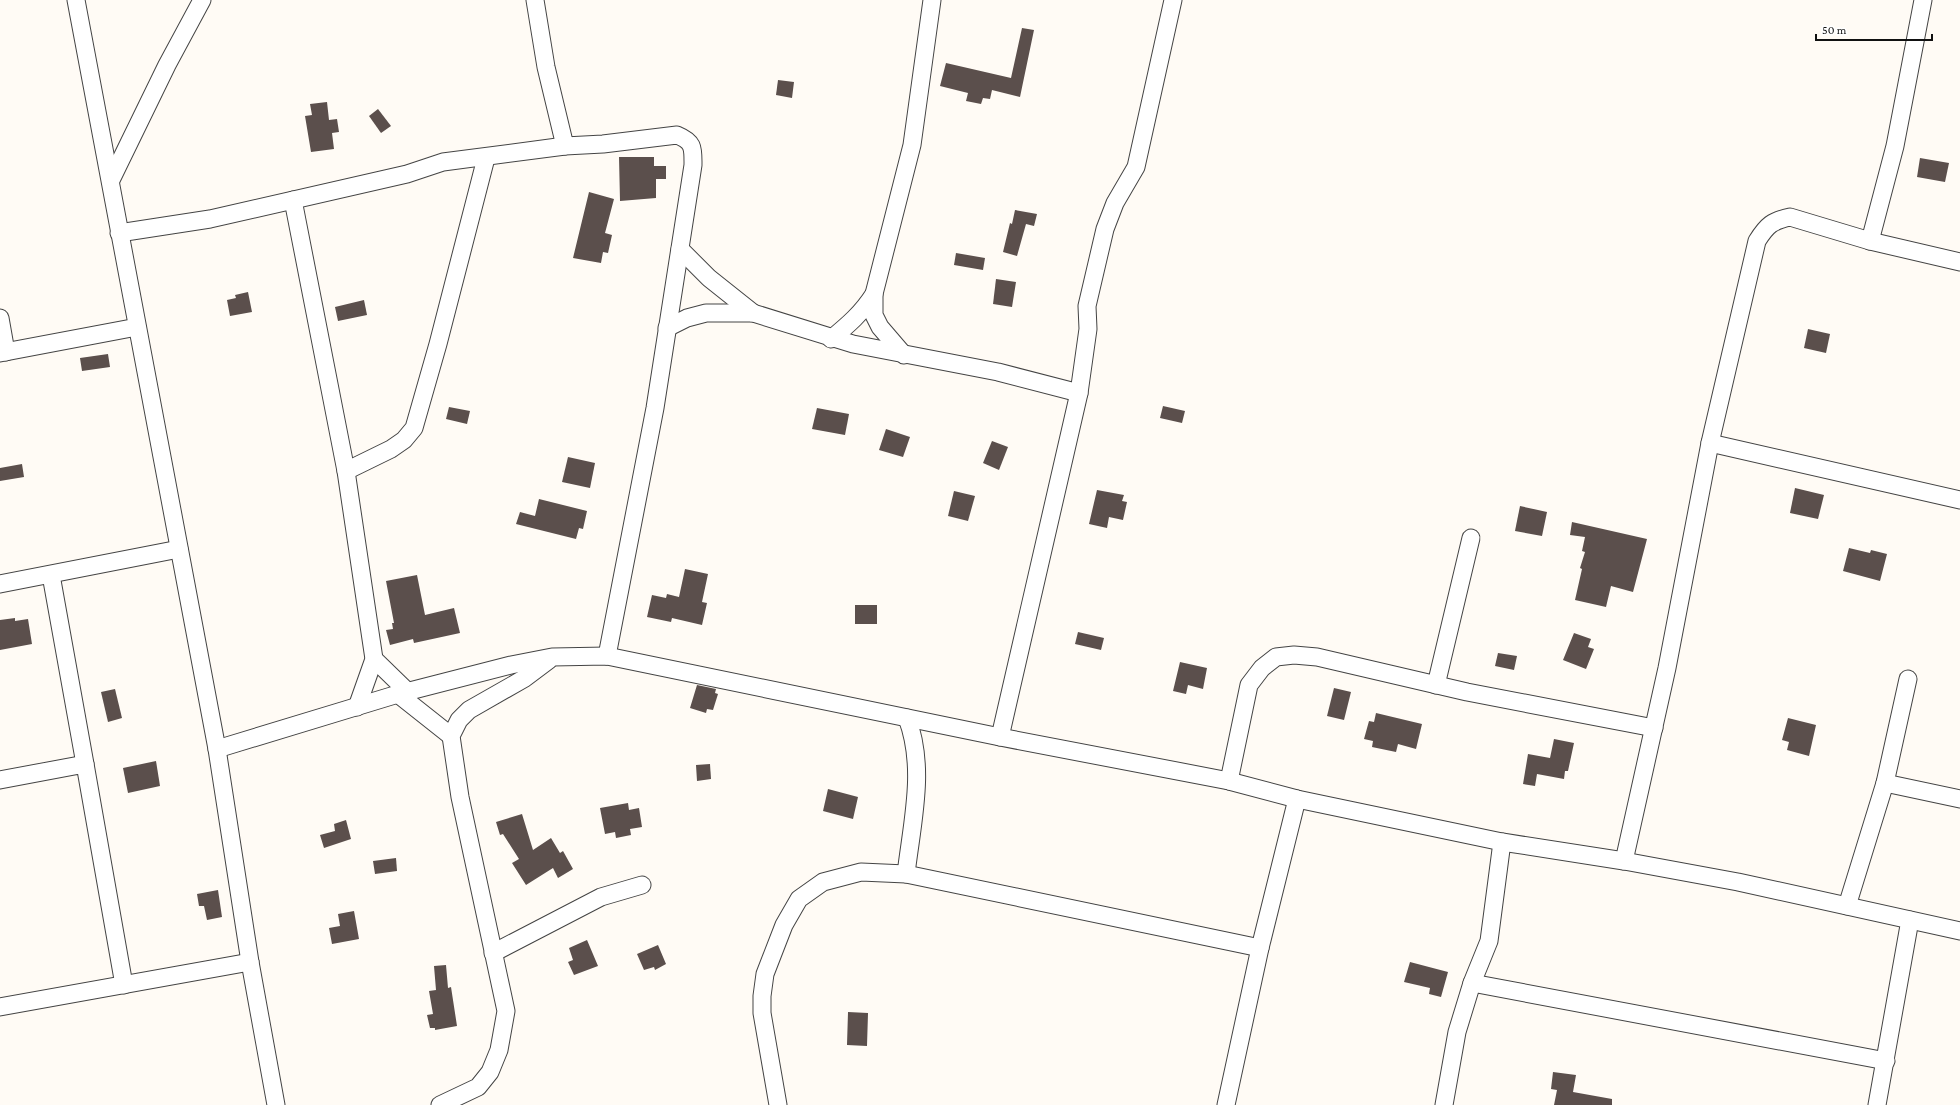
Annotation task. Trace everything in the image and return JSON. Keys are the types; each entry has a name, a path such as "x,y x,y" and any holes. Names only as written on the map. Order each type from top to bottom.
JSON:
{"street":[{"path":"76,0 111,180 119,233 216,749 250,962 276,1105"},
{"path":"111,180 167,65 202,0"},
{"path":"534,0 546,67 565,146"},
{"path":"904,355 880,327 874,315 874,294 912,145 932,0"},
{"path":"1000,737 1079,393 1088,329 1086,306 1105,229 1115,203 1136,167 1173,0"},
{"path":"1870,241 1895,146 1923,0"},
{"path":"119,233 210,219 406,174 443,162 486,158 565,146 603,144 677,135 687,139 693,148 693,165 680,250 655,408 607,656"},
{"path":"346,471 391,449 404,440 414,428 448,307 486,158"},
{"path":"293,200 346,471 374,659 357,707"},
{"path":"1624,861 1654,728 1710,443 1758,241 1765,228 1777,220 1790,217 1870,241 1960,262"},
{"path":"680,250 709,278 753,313"},
{"path":"831,339 852,323 862,312 874,294"},
{"path":"667,328 687,318 706,313 753,313 831,339 904,355 998,372 1079,393"},
{"path":"0,318 3,353 137,327"},
{"path":"1710,443 1960,500"},
{"path":"1436,685 1471,538"},
{"path":"0,584 51,575 179,548"},
{"path":"51,575 124,985"},
{"path":"1229,781 1249,685 1262,668 1276,657 1294,655 1317,657 1436,685 1654,728"},
{"path":"216,749 403,693 511,665 552,657 607,656 1000,737 1229,781 1297,799 1502,842 1624,861 1738,882 1960,931"},
{"path":"440,1105 478,1087 490,1072 497,1055 506,1011 460,797 451,736 459,720 469,710 525,678 552,657"},
{"path":"374,659 403,693 451,736"},
{"path":"1848,906 1885,784 1908,679"},
{"path":"906,874 916,793 917,760 913,733 907,718"},
{"path":"0,780 85,764"},
{"path":"1885,784 1960,799"},
{"path":"1226,1105 1260,948 1297,799"},
{"path":"1444,1105 1457,1032 1472,983 1489,940 1502,842"},
{"path":"778,1105 762,1013 762,996 765,974 784,925 799,899 823,882 861,872 906,874 1260,948"},
{"path":"493,953 601,897 642,885"},
{"path":"1878,1105 1896,990 1910,920"},
{"path":"0,1006 250,962"},
{"path":"1472,983 1886,1061"}],"building":[{"path":"1022,28 1034,30 1020,97 992,90 990,99 983,98 981,104 966,101 968,93 940,86 946,63 1011,78"},
{"path":"778,80 794,82 792,98 776,95"},
{"path":"327,102 329,120 337,119 339,132 332,133 334,149 311,152 305,116 312,115 310,104"},
{"path":"378,109 391,126 381,133 369,116"},
{"path":"619,157 654,157 654,166 666,166 666,179 656,179 656,198 620,201"},
{"path":"1920,158 1949,163 1945,182 1917,177"},
{"path":"589,192 614,199 605,233 612,235 608,253 603,252 601,263 573,258"},
{"path":"1015,210 1037,214 1034,226 1026,224 1017,256 1003,252 1010,223 1012,224"},
{"path":"956,253 985,258 983,270 954,265"},
{"path":"996,279 1016,282 1012,307 993,304"},
{"path":"248,292 252,312 230,316 227,300 236,298 235,295"},
{"path":"364,300 367,315 338,321 335,307"},
{"path":"1808,329 1830,334 1826,353 1804,348"},
{"path":"108,354 110,367 82,371 80,358"},
{"path":"1163,406 1185,411 1182,423 1160,418"},
{"path":"449,407 470,411 467,424 446,419"},
{"path":"817,408 849,414 845,435 812,429"},
{"path":"886,429 910,437 903,457 879,450"},
{"path":"992,441 1008,447 999,470 983,463"},
{"path":"568,457 595,463 590,488 562,482"},
{"path":"22,464 24,477 0,481 0,468"},
{"path":"1795,488 1824,495 1818,519 1790,513"},
{"path":"1097,490 1124,495 1122,501 1127,502 1123,520 1109,517 1107,528 1089,524"},
{"path":"954,491 975,496 968,521 948,516"},
{"path":"539,499 587,511 583,529 579,528 576,539 516,524 520,512 535,516"},
{"path":"1520,506 1547,512 1542,536 1515,531"},
{"path":"1572,522 1647,539 1633,592 1611,586 1606,607 1575,600 1582,569 1580,568 1585,552 1582,551 1585,537 1570,535"},
{"path":"1849,548 1870,553 1871,550 1887,554 1880,581 1843,571"},
{"path":"685,569 708,574 702,602 707,603 702,625 672,618 671,622 647,617 652,595 666,598 667,594 679,597"},
{"path":"417,575 425,615 454,608 460,633 414,643 413,639 390,645 386,630 393,629 392,623 394,623 386,581"},
{"path":"855,605 877,605 877,624 855,624"},
{"path":"15,618 15,621 28,619 32,644 0,650 0,620"},
{"path":"1078,632 1104,638 1101,650 1075,644"},
{"path":"1574,633 1591,639 1588,647 1594,649 1586,669 1563,660"},
{"path":"1498,653 1517,656 1514,670 1495,666"},
{"path":"1180,662 1207,668 1203,689 1188,685 1186,694 1173,691"},
{"path":"697,685 716,689 715,693 718,694 713,710 707,709 706,713 690,708"},
{"path":"1334,688 1351,692 1344,720 1327,716"},
{"path":"115,689 122,718 108,722 101,692"},
{"path":"1376,713 1422,724 1416,749 1398,744 1396,752 1372,747 1373,741 1364,739 1369,721 1374,722"},
{"path":"1788,718 1816,725 1809,756 1787,750 1789,742 1782,740"},
{"path":"1554,739 1574,743 1568,771 1565,771 1564,779 1537,774 1535,786 1523,784 1528,754 1550,758"},
{"path":"156,761 160,786 128,793 123,768"},
{"path":"710,764 711,779 697,781 696,765"},
{"path":"828,789 858,797 853,819 823,811"},
{"path":"628,803 629,810 639,808 642,827 630,829 631,835 616,838 615,832 605,834 600,808"},
{"path":"522,814 533,850 551,838 560,853 563,851 573,869 558,878 553,868 526,885 512,863 519,859 503,834 500,835 496,822"},
{"path":"346,820 351,839 324,848 320,835 335,831 334,824"},
{"path":"396,858 397,871 375,874 373,861"},
{"path":"218,890 222,917 207,920 204,906 199,906 197,894"},
{"path":"354,911 359,939 332,944 329,928 340,926 338,914"},
{"path":"587,940 598,966 574,975 568,962 573,960 569,948"},
{"path":"658,945 666,964 655,970 654,967 644,970 637,954"},
{"path":"1410,962 1448,972 1441,997 1429,994 1430,988 1404,982"},
{"path":"446,965 448,988 451,987 457,1026 435,1030 435,1028 430,1028 427,1015 433,1014 429,991 436,990 434,966"},
{"path":"848,1012 868,1013 867,1046 847,1045"},
{"path":"1553,1072 1576,1075 1573,1092 1612,1099 1612,1105 1554,1105 1557,1090 1551,1089"}]}
